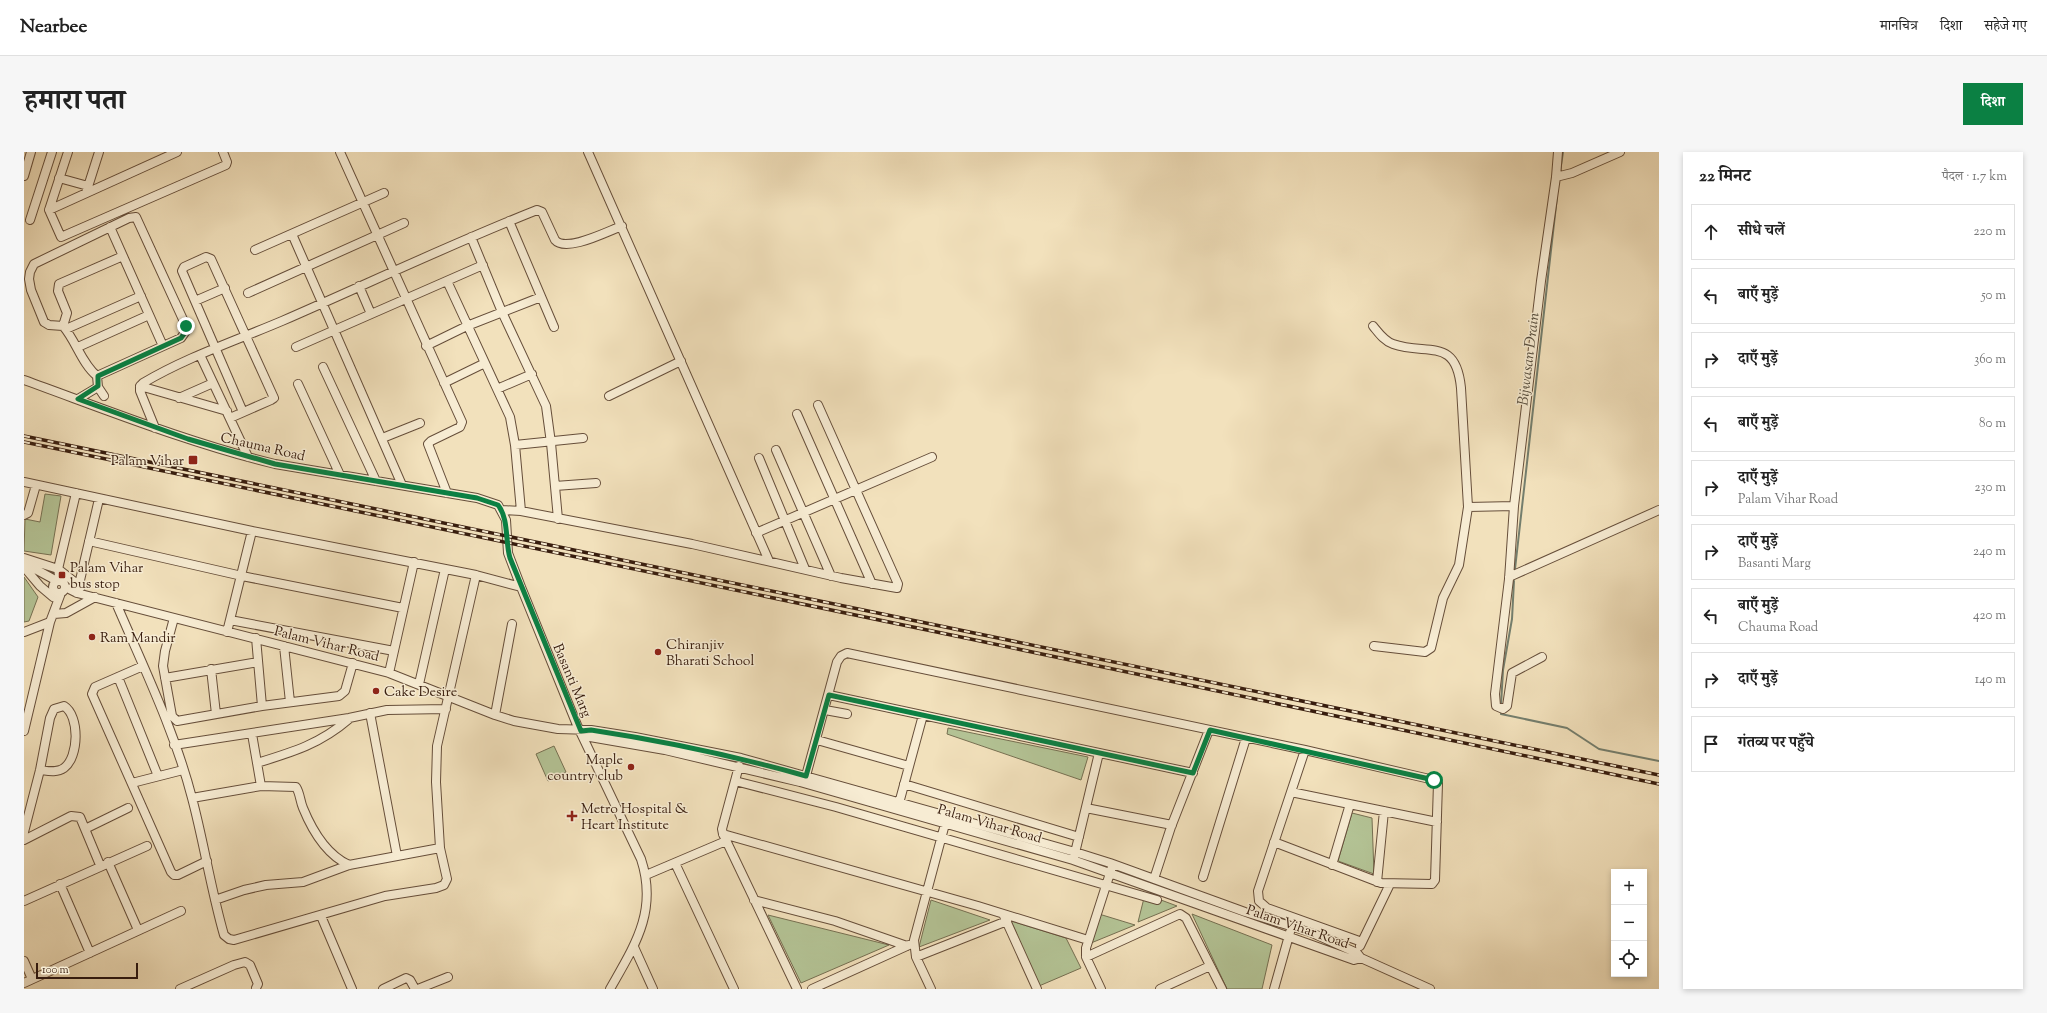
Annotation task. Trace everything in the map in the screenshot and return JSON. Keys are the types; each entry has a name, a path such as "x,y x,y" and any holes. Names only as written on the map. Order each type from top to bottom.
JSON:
{"street":[{"path":"24,176 31,152"},
{"path":"30,220 52,152"},
{"path":"68,152 48,210 62,237 226,165 227,162 223,152"},
{"path":"87,190 99,152"},
{"path":"48,210 87,190 177,152"},
{"path":"340,152 376,236 444,382 462,425 431,441 428,447 447,493"},
{"path":"588,152 682,361 768,561"},
{"path":"1542,657 1512,673 1507,704 1501,708 1494,704 1509,577 1514,506 1541,281 1558,177 1558,152"},
{"path":"1558,177 1572,173 1620,152"},
{"path":"59,178 87,190"},
{"path":"255,250 384,193"},
{"path":"140,386 148,380 214,348 321,304 471,237 540,210 555,240 563,245 577,243 622,226"},
{"path":"98,376 184,336 186,331 183,319 138,219 132,217 110,227 34,264 31,268 29,280 31,290 44,322 47,325 65,328 141,296"},
{"path":"509,221 554,327"},
{"path":"248,293 307,268 404,223"},
{"path":"110,227 163,346"},
{"path":"292,234 333,331 389,446"},
{"path":"471,237 502,312 532,374 548,415 558,519"},
{"path":"98,376 90,370 78,347 65,328 67,313 58,291 58,284 123,256"},
{"path":"140,386 229,414 243,412 274,398 225,288 211,259 206,257 182,269 214,348 243,412"},
{"path":"296,347 483,265"},
{"path":"447,281 510,417 515,445 521,511"},
{"path":"359,286 371,314"},
{"path":"194,301 225,288"},
{"path":"426,346 467,326 541,297"},
{"path":"78,347 149,315"},
{"path":"1373,326 1392,344 1438,350 1448,355 1455,362 1461,388 1468,507 1459,565 1443,598 1431,648 1426,652 1374,646"},
{"path":"200,355 248,457"},
{"path":"608,396 682,361"},
{"path":"444,382 485,363"},
{"path":"323,367 376,480"},
{"path":"497,389 532,374"},
{"path":"98,376 98,386 104,396"},
{"name":"Chauma Road","path":"24,380 155,428 248,457 487,501 498,505 502,510"},
{"path":"179,398 213,383"},
{"path":"298,384 340,475"},
{"path":"78,399 98,386"},
{"path":"140,386 140,391 155,428"},
{"path":"502,510 521,511 692,544 831,576 896,588 898,586 857,490 818,405"},
{"path":"797,414 872,584"},
{"path":"383,434 420,423"},
{"path":"383,434 402,485"},
{"path":"515,445 551,443 583,438"},
{"path":"776,450 805,512 831,576"},
{"path":"756,533 932,457"},
{"path":"759,458 786,520 805,569"},
{"path":"24,482 252,531 476,575 521,587"},
{"path":"555,486 596,483"},
{"path":"24,515 28,513 36,485"},
{"path":"24,731 52,618 51,612 59,588 58,569 76,494"},
{"path":"78,589 99,499"},
{"path":"1468,507 1514,506"},
{"name":"Basanti Marg","path":"502,510 506,520 506,542 510,558 521,587 581,731 646,875 647,905 634,947 610,989"},
{"path":"1509,577 1659,510"},
{"path":"227,632 252,531"},
{"path":"89,541 242,576 403,608"},
{"path":"24,558 58,569 78,589 92,597 66,613 52,618 24,632"},
{"path":"389,673 414,562"},
{"path":"24,563 59,588"},
{"path":"24,567 40,586 78,589"},
{"path":"419,684 445,569"},
{"path":"116,603 143,666 183,770 192,798 224,935 229,939 234,940 321,916 385,896 436,888 444,885 447,879 440,848 436,762 437,746 476,575"},
{"name":"Palam Vihar Road","path":"92,597 389,673 495,715 543,726 581,731 591,730 681,745 741,758 898,807 1074,856 1110,872 1288,937 1357,957"},
{"path":"174,618 164,658 165,678 174,721 342,694 345,691 353,663"},
{"path":"230,620 394,651"},
{"path":"495,715 512,624"},
{"path":"256,638 262,706"},
{"path":"284,646 290,702"},
{"path":"805,779 817,740 838,659 843,654 850,654 1305,750 1436,781 1439,786 1434,882 1428,884 1390,884 1377,882 1274,842"},
{"path":"165,678 258,662"},
{"path":"143,666 96,687 92,694 172,874 178,875 206,861"},
{"path":"211,669 216,714"},
{"path":"118,677 158,776"},
{"path":"829,695 1193,773"},
{"path":"24,832 40,770 52,713 58,708 64,706 72,715 74,728 72,755 67,765 61,770 40,770"},
{"path":"174,745 252,734 398,709 446,709"},
{"path":"825,710 847,714"},
{"path":"370,713 397,856"},
{"path":"898,807 923,715"},
{"path":"257,763 314,743 337,729 349,718"},
{"path":"1154,879 1172,825 1210,730"},
{"name":"Palam Vihar Road","path":"581,731 590,737 666,750 805,779"},
{"path":"252,734 261,786"},
{"path":"1203,877 1246,738"},
{"path":"817,740 909,766"},
{"path":"1305,750 1258,891 1258,896 1262,905 1362,942"},
{"path":"1074,856 1098,753"},
{"path":"739,766 722,829 724,838 797,989"},
{"path":"132,783 183,770"},
{"path":"735,780 1157,900"},
{"path":"904,784 1079,837"},
{"path":"192,798 261,786 296,787 307,817 327,849 340,862 349,865"},
{"path":"1291,792 1437,822"},
{"path":"1332,864 1350,804"},
{"name":"Palam Vihar Road","path":"898,807 944,824 1113,864 1245,912 1292,926 1357,957"},
{"path":"85,829 128,808"},
{"path":"1086,808 1172,825"},
{"path":"1377,882 1384,811"},
{"path":"24,840 71,816 80,818 100,865"},
{"path":"930,989 910,945 944,824"},
{"path":"646,875 675,863 724,838 926,891 1005,917 1088,940"},
{"path":"24,901 100,865 147,846"},
{"path":"215,900 266,884 303,882 349,865 440,848"},
{"path":"108,862 138,930"},
{"path":"675,863 734,989"},
{"path":"1101,989 1086,957 1088,940 1105,884 1113,864"},
{"path":"60,884 90,952"},
{"path":"1390,884 1362,942 1357,957 1430,989"},
{"path":"754,900 834,921 910,945"},
{"path":"24,961 28,981 181,911"},
{"path":"1086,957 1180,914 1186,918 1222,989"},
{"path":"321,916 352,989"},
{"path":"916,957 1005,917"},
{"path":"1005,917 1037,989"},
{"path":"1274,989 1292,926"},
{"path":"812,989 910,945"},
{"path":"634,947 653,989"},
{"path":"180,989 234,965 245,962 250,965 258,984 256,988"},
{"path":"1162,989 1210,966"},
{"path":"418,989 448,977"},
{"path":"383,989 406,978 410,980 415,989"}],"green space":[{"path":"45,494 61,496 51,555 24,551 25,519 40,522"},
{"path":"24,577 38,597 29,621 24,622"},
{"path":"948,728 1088,757 1081,780 947,734"},
{"path":"554,746 566,772 548,781 536,754"},
{"path":"1352,813 1372,818 1374,874 1338,861"},
{"path":"1145,894 1177,906 1138,922"},
{"path":"931,900 990,920 919,947"},
{"path":"1099,914 1135,925 1091,943"},
{"path":"1192,914 1272,945 1262,989 1227,989"},
{"path":"768,915 889,945 801,983"},
{"path":"1011,921 1066,938 1081,968 1039,986"}],"waterway":[{"name":"Bijwasan Drain","path":"1560,172 1563,152"},
{"name":"Bijwasan Drain","path":"1515,569 1557,197"},
{"name":"Bijwasan Drain","path":"1501,705 1503,670 1512,619 1514,581"},
{"name":"Bijwasan Drain","path":"1501,712 1501,714 1567,728 1599,749 1659,761"}],"railway":[{"path":"24,436 1659,775"},
{"path":"24,442 1659,784"}],"place":[{"name":"Palam Vihar","path":"193,460"},
{"name":"Palam Vihar bus stop","path":"62,575"},
{"name":"Ram Mandir","path":"92,637"},
{"name":"Chiranjiv Bharati School","path":"658,652"},
{"name":"Cake Desire","path":"376,691"},
{"name":"Maple country club","path":"631,767"},
{"name":"Metro Hospital & Heart Institute","path":"572,816"}],"route":[{"path":"186,326 184,336 181,338 98,376 98,386 78,399 84,403 188,439 275,464 477,498 498,505 506,520 506,542 510,558 577,725 581,731 591,730 681,745 741,758 806,776 829,695 1193,773 1210,730 1434,780"}]}
